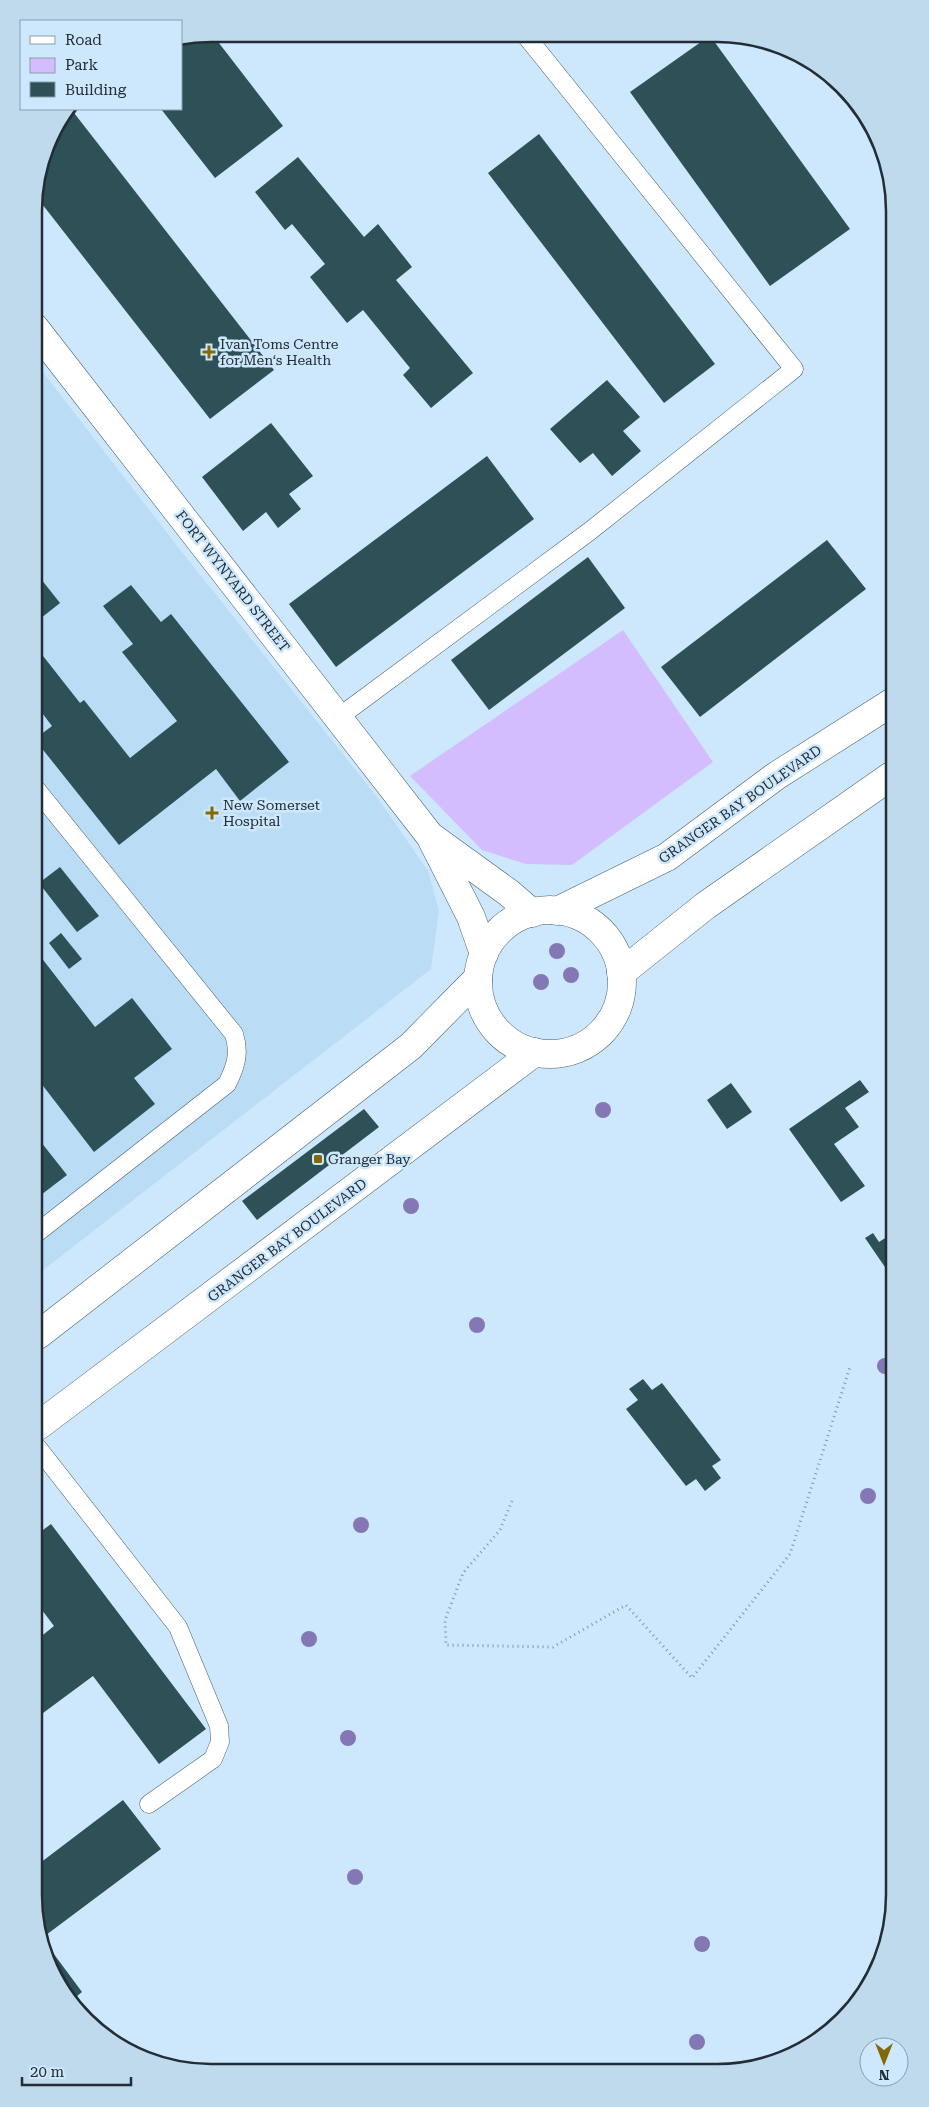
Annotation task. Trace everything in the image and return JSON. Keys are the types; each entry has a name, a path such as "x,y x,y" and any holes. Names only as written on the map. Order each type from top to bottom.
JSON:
{"street":[{"name":"FORT WYNYARD STREET","path":"43,338 430,836 470,917 481,966"},
{"name":"GRANGER BAY BOULEVARD","path":"544,912 667,858 776,776 886,706"},
{"path":"621,973 705,906 886,779"},
{"name":"FORT WYNYARD STREET","path":"430,836 509,893 544,912"},
{"path":"42,1332 412,1046 481,966 491,940 504,926 522,916 544,912 578,916 598,928 612,946 621,973 621,988 615,1013 598,1035 574,1049 555,1054 535,1052 510,1042 491,1023 481,1004 481,966"},
{"name":"GRANGER BAY BOULEVARD","path":"42,1423 535,1052"}],"lane":[{"path":"339,717 590,531 794,369 531,42"},
{"path":"42,1229 227,1084 237,1060 238,1047 234,1034 43,797"},
{"path":"42,1453 178,1627 219,1726 220,1742 213,1759 149,1804"}],"path":[{"path":"512,1501 500,1530 463,1573 445,1620 446,1645 553,1647 626,1606 692,1678 790,1554 850,1367"}],"shaded area":[{"name":"New Somerset Hospital","path":"43,372 185,556 377,797 428,871 439,911 431,969 42,1271"}],"green space":[{"path":"623,630 713,762 572,865 526,864 482,850 410,776"}],"building":[{"path":"218,42 283,126 215,178 162,110 182,110 182,45"},
{"path":"701,42 715,42 850,229 770,286 630,92"},
{"path":"74,113 274,370 210,419 43,205 51,157 65,127"},
{"path":"539,134 715,364 664,403 488,173"},
{"path":"298,157 364,237 378,224 412,267 396,280 473,373 431,408 403,375 410,368 363,310 347,323 310,277 325,264 292,224 285,230 255,192"},
{"path":"607,380 640,417 623,431 641,451 612,476 593,453 580,463 550,429"},
{"path":"271,423 313,476 289,494 301,509 278,528 266,512 243,531 202,477"},
{"path":"487,456 534,519 336,667 289,604"},
{"path":"827,540 866,589 700,717 661,667"},
{"path":"588,557 625,608 489,710 451,660"},
{"path":"43,581 60,603 43,617"},
{"path":"131,585 161,622 171,614 289,762 240,801 216,769 119,845 43,749 43,733 52,726 43,714 43,656 80,703 84,700 130,758 177,721 122,652 133,644 103,606"},
{"path":"60,867 99,916 77,932 43,888 43,880"},
{"path":"61,933 82,959 69,969 49,943"},
{"path":"43,959 95,1027 132,998 172,1049 134,1078 155,1104 94,1152 42,1085"},
{"path":"860,1080 869,1092 845,1108 859,1127 834,1144 865,1186 841,1202 789,1129"},
{"path":"731,1083 752,1112 727,1129 707,1100"},
{"path":"364,1109 379,1127 257,1220 242,1201"},
{"path":"42,1144 67,1175 42,1194"},
{"path":"873,1233 879,1242 886,1238 886,1269 865,1238"},
{"path":"643,1379 652,1390 662,1383 721,1460 712,1466 721,1478 705,1491 696,1479 686,1486 626,1409 638,1400 629,1389"},
{"path":"51,1524 206,1729 159,1764 93,1676 42,1714 42,1635 54,1626 42,1610 42,1531"},
{"path":"123,1800 161,1849 47,1934 42,1896 42,1861"},
{"path":"52,1952 82,1992 76,1997 65,1980"}],"place":[{"name":"Ivan Toms Centre for Men‘s Health","path":"209,352"},
{"name":"New Somerset Hospital","path":"212,813"},
{"name":"Granger Bay","path":"318,1159"}]}
